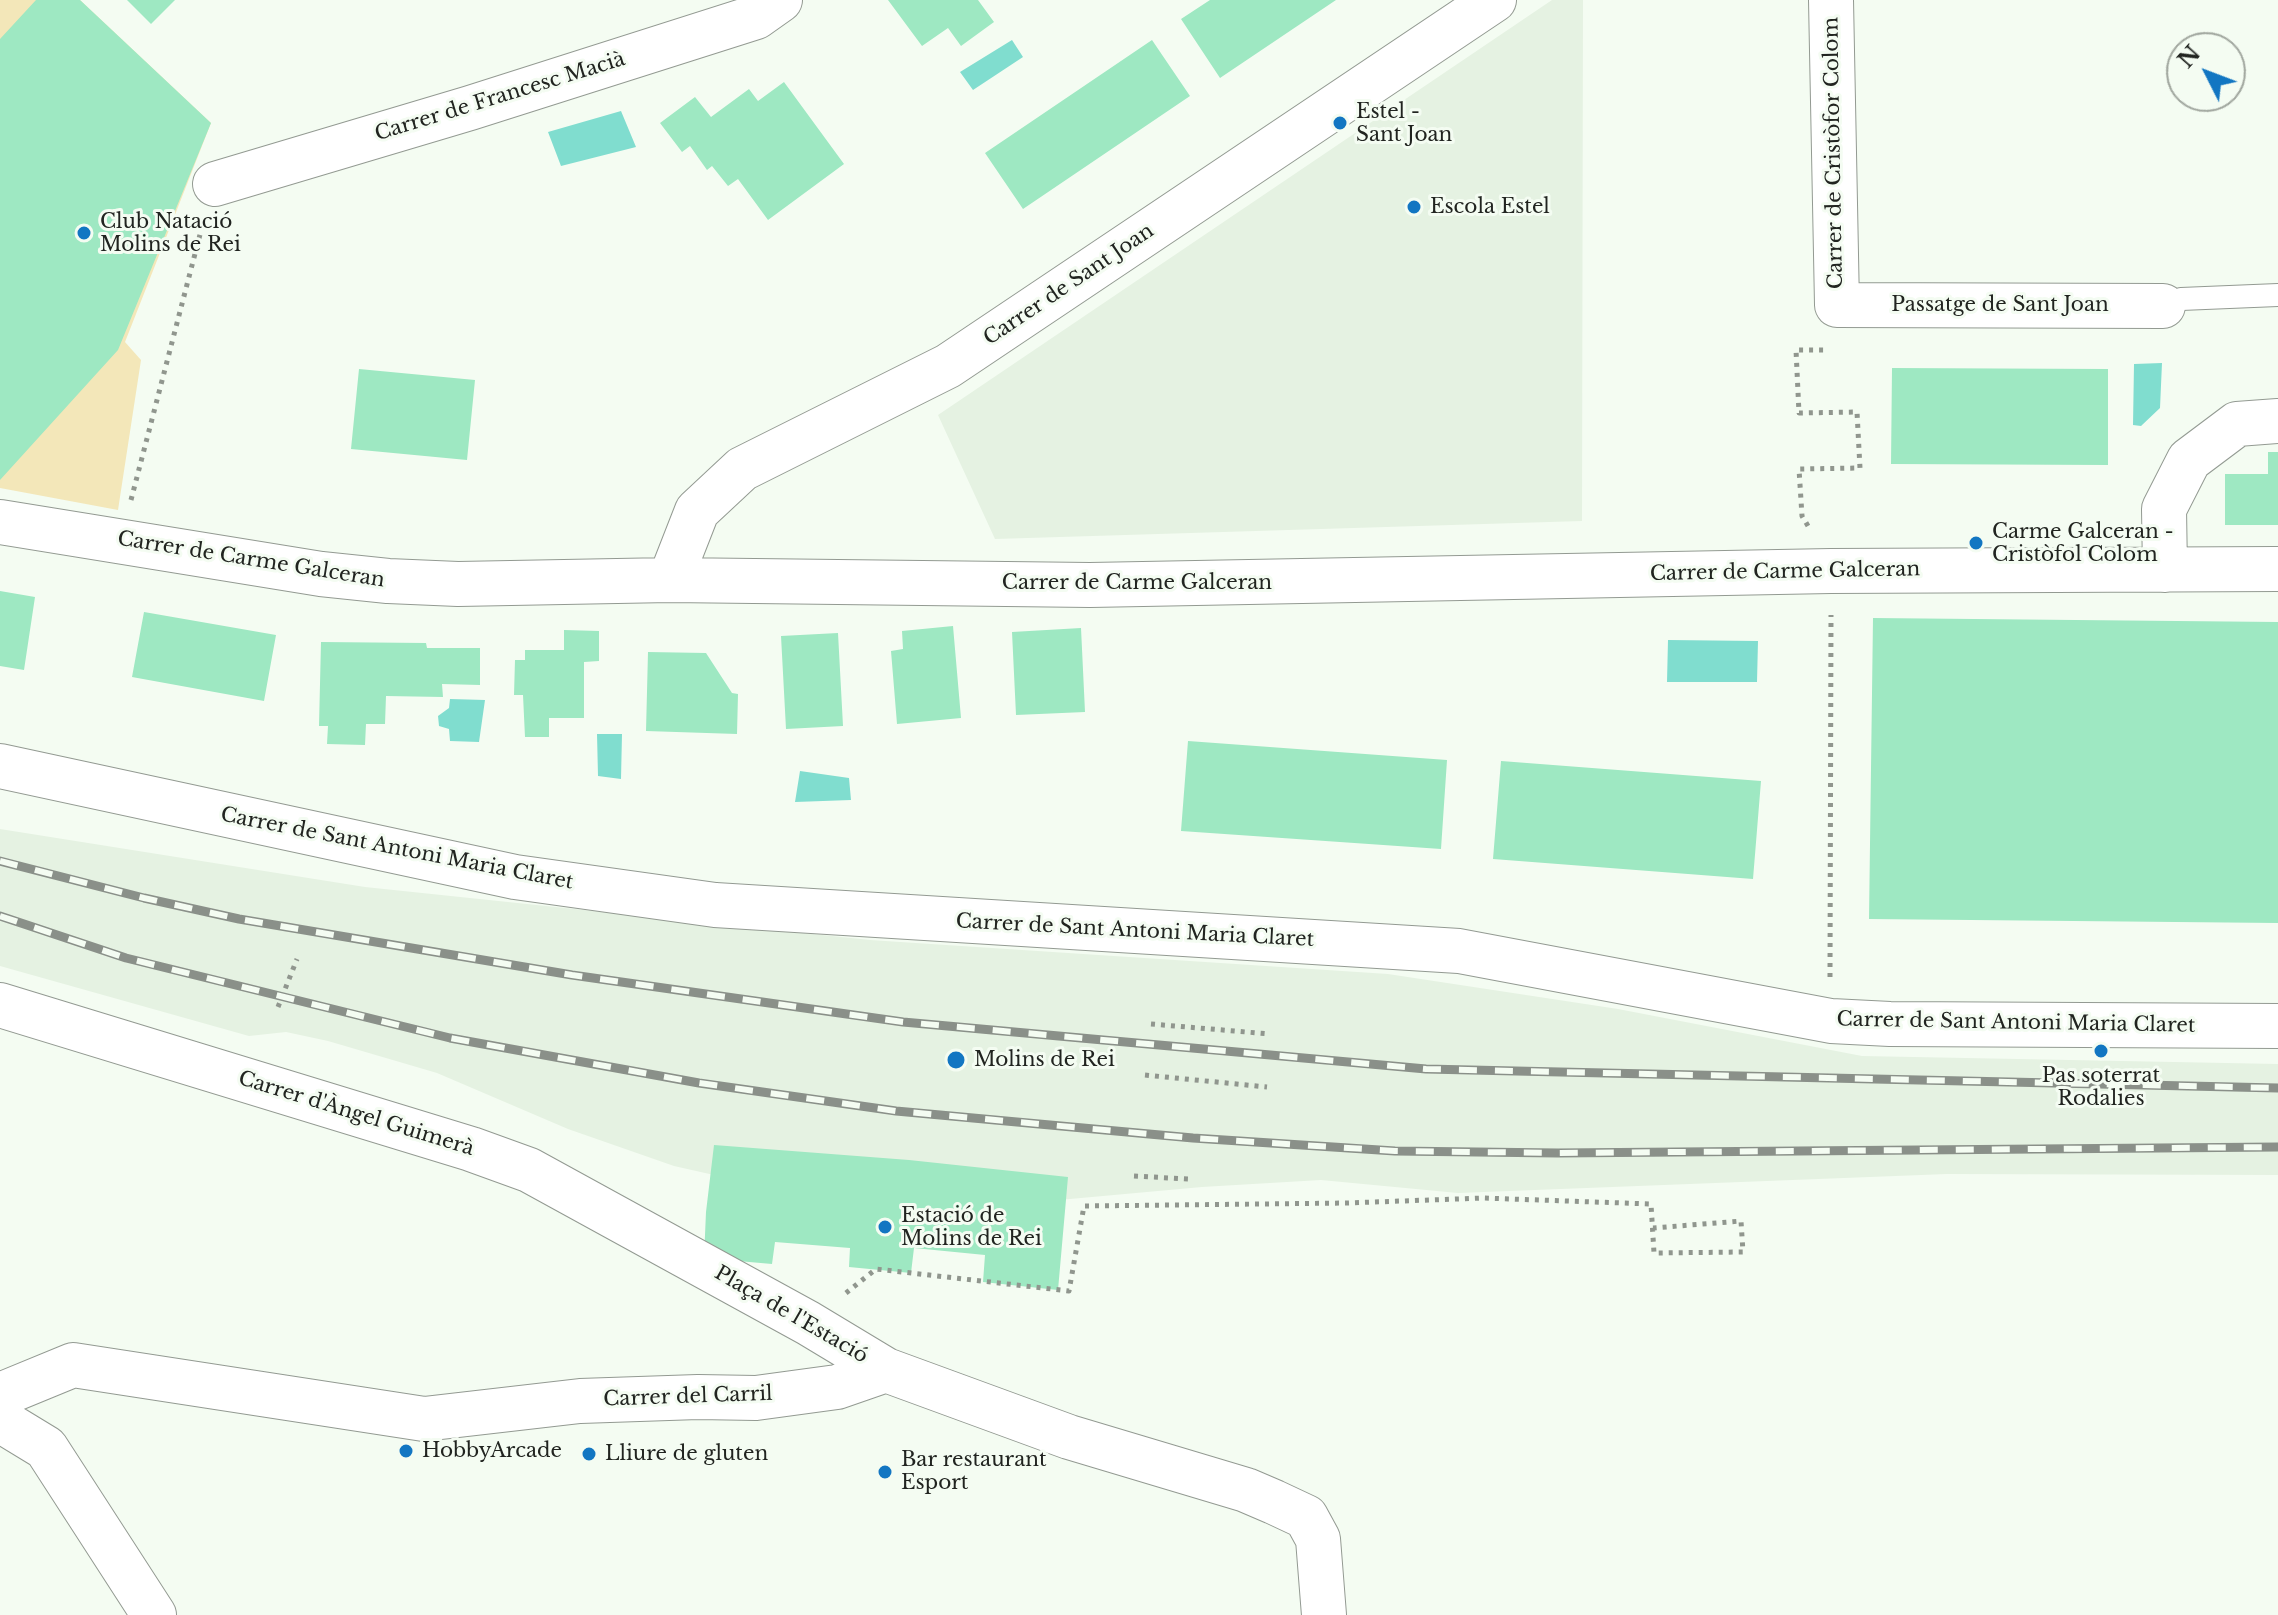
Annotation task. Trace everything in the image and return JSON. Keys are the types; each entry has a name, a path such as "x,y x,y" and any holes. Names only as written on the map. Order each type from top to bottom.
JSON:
{"street":[{"name":"Carrer de Francesc Macià","path":"215,184 470,108 756,17 780,0"},
{"name":"Carrer de Sant Joan","path":"670,580 697,511 742,469 948,366 1494,0"},
{"name":"Carrer de Cristòfor Colom","path":"1831,0 1837,305"},
{"name":"Passatge de Sant Joan","path":"1837,305 2163,306"},
{"path":"2165,570 2164,509 2189,460 2237,424 2278,421"},
{"name":"Carrer de Carme Galceran","path":"0,522 321,574 458,584 670,580 1090,585 1831,571 2278,569"},
{"name":"Carrer de Sant Antoni Maria Claret","path":"0,766 515,877 715,905 1459,951 1831,1021 2278,1026"},
{"name":"Carrer d'Àngel Guimerà","path":"0,1005 471,1149 529,1170 696,1261"},
{"name":"Plaça de l'Estació","path":"696,1261 886,1370"},
{"name":"Carrer del Carril","path":"0,1395 73,1365 424,1419 580,1401 756,1398 837,1387 886,1370"},
{"path":"886,1370 1069,1437 1246,1490 1306,1517 1318,1539 1324,1615"},
{"path":"0,1420 46,1448 154,1615"}],"lane":[{"path":"2163,306 2181,299 2278,295"}],"path":[{"path":"121,540 150,419 215,184"},
{"path":"1829,987 1831,571 1802,516 1799,469 1860,468 1857,412 1799,413 1796,350 1839,349"},
{"path":"278,1007 297,959"},
{"path":"1151,1024 1270,1034"},
{"path":"1145,1075 1267,1087"},
{"path":"1134,1176 1188,1179"},
{"path":"876,1269 1069,1291 1084,1206 1483,1198 1651,1204 1654,1253 1743,1252 1741,1221 1653,1228"}],"shaded area":[{"name":"Club Natació Molins de Rei","path":"0,0 80,0 211,123 125,342 141,360 118,510 0,488"},
{"name":"Escola Estel","path":"1552,0 1583,0 1582,521 995,539 938,415"},
{"path":"0,829 365,887 870,940 1388,974 1618,1009 1862,1056 2278,1064 2278,1175 1947,1174 1458,1193 1321,1180 1202,1187 982,1207 785,1191 674,1166 568,1129 437,1073 328,1041 286,1032 249,1036 0,966"}],"water":[{"path":"1012,40 1023,57 973,90 960,72"},
{"path":"621,111 636,147 561,166 548,132"},
{"path":"2162,363 2160,408 2141,426 2133,425 2134,364"},
{"path":"1668,640 1758,641 1757,682 1667,682"},
{"path":"450,699 485,700 479,742 450,741 449,729 439,726 438,716 449,708"},
{"path":"597,734 622,734 621,779 598,776"},
{"path":"800,771 849,778 851,800 795,802"}],"building":[{"name":"Club Natació Molins de Rei","path":"36,0 80,0 211,123 118,350 0,480 0,39"},
{"path":"127,0 175,0 151,24"},
{"path":"888,0 978,0 994,22 961,46 948,28 922,46"},
{"path":"1210,0 1336,0 1220,78 1181,19"},
{"path":"1152,40 1190,96 1023,209 985,153"},
{"path":"784,82 844,164 768,220 738,179 728,186 712,166 707,170 690,146 682,152 660,123 695,97 711,117 749,89 758,101"},
{"path":"1892,368 2108,369 2108,465 1891,464"},
{"path":"359,369 475,380 467,460 351,449"},
{"path":"2268,452 2278,452 2278,525 2225,525 2225,474 2268,474"},
{"path":"0,591 35,597 24,670 0,666"},
{"path":"144,612 276,635 264,701 132,677"},
{"path":"1873,618 2278,622 2278,923 1869,919"},
{"path":"953,626 961,718 897,724 891,651 903,649 902,631"},
{"path":"1081,628 1085,712 1016,715 1012,632"},
{"path":"564,630 599,631 599,661 584,662 584,718 549,718 549,737 525,737 523,695 514,695 515,660 525,660 525,650 564,650"},
{"path":"838,633 843,726 786,729 781,636"},
{"path":"321,642 426,643 427,648 480,648 480,685 442,684 443,697 386,696 385,724 366,724 365,745 327,744 328,726 319,726"},
{"path":"648,652 706,653 732,693 738,694 737,734 646,731"},
{"path":"1188,741 1447,760 1441,849 1181,831"},
{"path":"1501,761 1761,781 1753,879 1493,859"},
{"name":"Estació de Molins de Rei","path":"714,1145 909,1160 1068,1177 1058,1290 983,1282 985,1255 914,1248 911,1273 849,1267 850,1248 775,1242 772,1264 704,1258"}],"railway":[{"path":"0,861 239,919 572,975 903,1022 1426,1069 2278,1088"},
{"path":"0,916 126,958 450,1038 699,1083 896,1111 1193,1138 1395,1151 1558,1153 2278,1147"}],"place":[{"name":"Estel - Sant Joan","path":"1340,123"},
{"name":"Escola Estel","path":"1414,207"},
{"name":"Club Natació Molins de Rei","path":"84,233"},
{"name":"Carme Galceran - Cristòfol Colom","path":"1976,543"},
{"name":"Pas soterrat Rodalies","path":"2101,1051"},
{"name":"Molins de Rei","path":"956,1060"},
{"name":"Estació de Molins de Rei","path":"885,1227"},
{"name":"HobbyArcade","path":"406,1451"},
{"name":"Lliure de gluten","path":"589,1454"},
{"name":"Bar restaurant Esport","path":"885,1472"}]}
